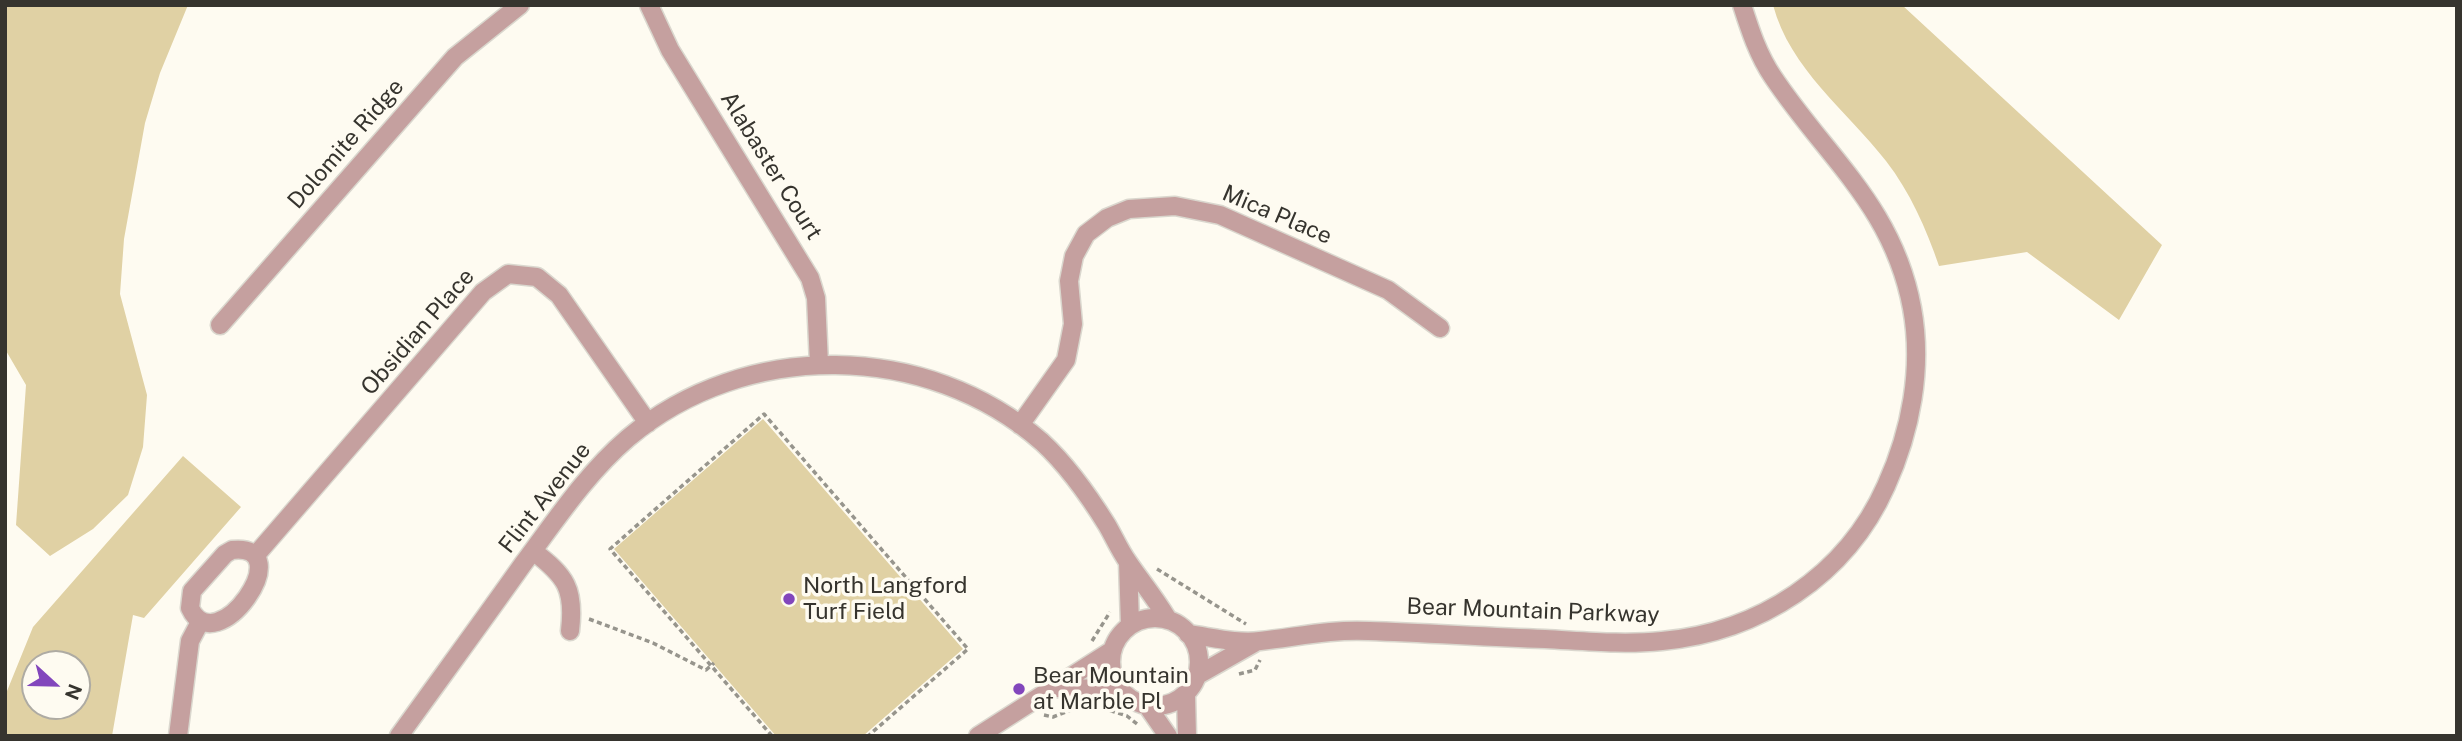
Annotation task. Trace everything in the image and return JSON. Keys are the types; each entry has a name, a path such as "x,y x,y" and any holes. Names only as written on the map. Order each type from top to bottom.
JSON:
{"street":[{"name":"Dolomite Ridge","path":"219,325 455,57 520,5"},
{"name":"Alabaster Court","path":"649,5 670,50 810,278 816,298 818,364"},
{"name":"Bear Mountain Parkway","path":"1188,634 1338,630 1633,642 1703,634 1743,623 1782,604 1812,583 1838,558 1864,525 1897,461 1908,423 1916,358 1912,309 1893,243 1878,215 1772,76 1754,41 1742,5"},
{"name":"Mica Place","path":"1020,425 1066,360 1073,324 1069,281 1074,256 1087,234 1107,218 1129,209 1175,206 1220,215 1388,290 1440,328"},
{"name":"Obsidian Place","path":"255,556 483,292 508,274 537,277 559,295 648,423"},
{"name":"Flint Avenue","path":"399,736 595,470 648,423 728,382 757,373 818,364 867,366 923,377 975,398 1020,425 1043,443 1090,499 1128,562 1139,573 1167,618"},
{"path":"240,550 255,556 261,569 258,583 225,620 217,624 200,622 190,608 192,591 225,554 240,550"},
{"path":"533,551 565,581 572,612 570,631"},
{"name":"Flint Avenue","path":"1128,562 1130,625"},
{"path":"978,736 1111,651 1130,625 1148,617 1167,618 1188,634 1196,645 1198,674 1186,695 1187,736"},
{"path":"178,736 190,641 200,622"},
{"name":"Bear Mountain Parkway","path":"1198,674 1253,634"},
{"path":"1111,651 1113,677 1119,689"},
{"path":"1056,688 1119,689 1149,707 1168,736"},
{"path":"1149,707 1186,695"}],"path":[{"path":"772,736 610,549 764,414 968,649 868,736"},
{"path":"1147,563 1253,634"},
{"path":"1088,644 1108,619 1112,603"},
{"path":"572,612 653,643 706,670 712,664"},
{"path":"1234,675 1255,670"},
{"path":"1053,717 1086,707"},
{"path":"1096,707 1127,716 1143,729"}],"shaded area":[{"path":"5,5 188,5 160,73 145,123 124,239 120,294 147,395 143,447 128,495 93,529 50,556 16,525 26,385 5,349"},
{"path":"1773,5 1902,5 2162,245 2119,320 2027,252 1939,266 1923,224 1903,185 1871,143 1806,69 1781,28"},
{"name":"North Langford Turf Field","path":"763,419 963,649 863,736 776,736 614,549"},
{"path":"183,456 241,507 144,618 133,615 112,736 5,736 5,696 21,657 21,720 91,720 91,650 24,650 33,627"}],"place":[{"name":"North Langford Turf Field","path":"789,599"},
{"name":"Bear Mountain at Marble Pl","path":"1019,689"}]}
